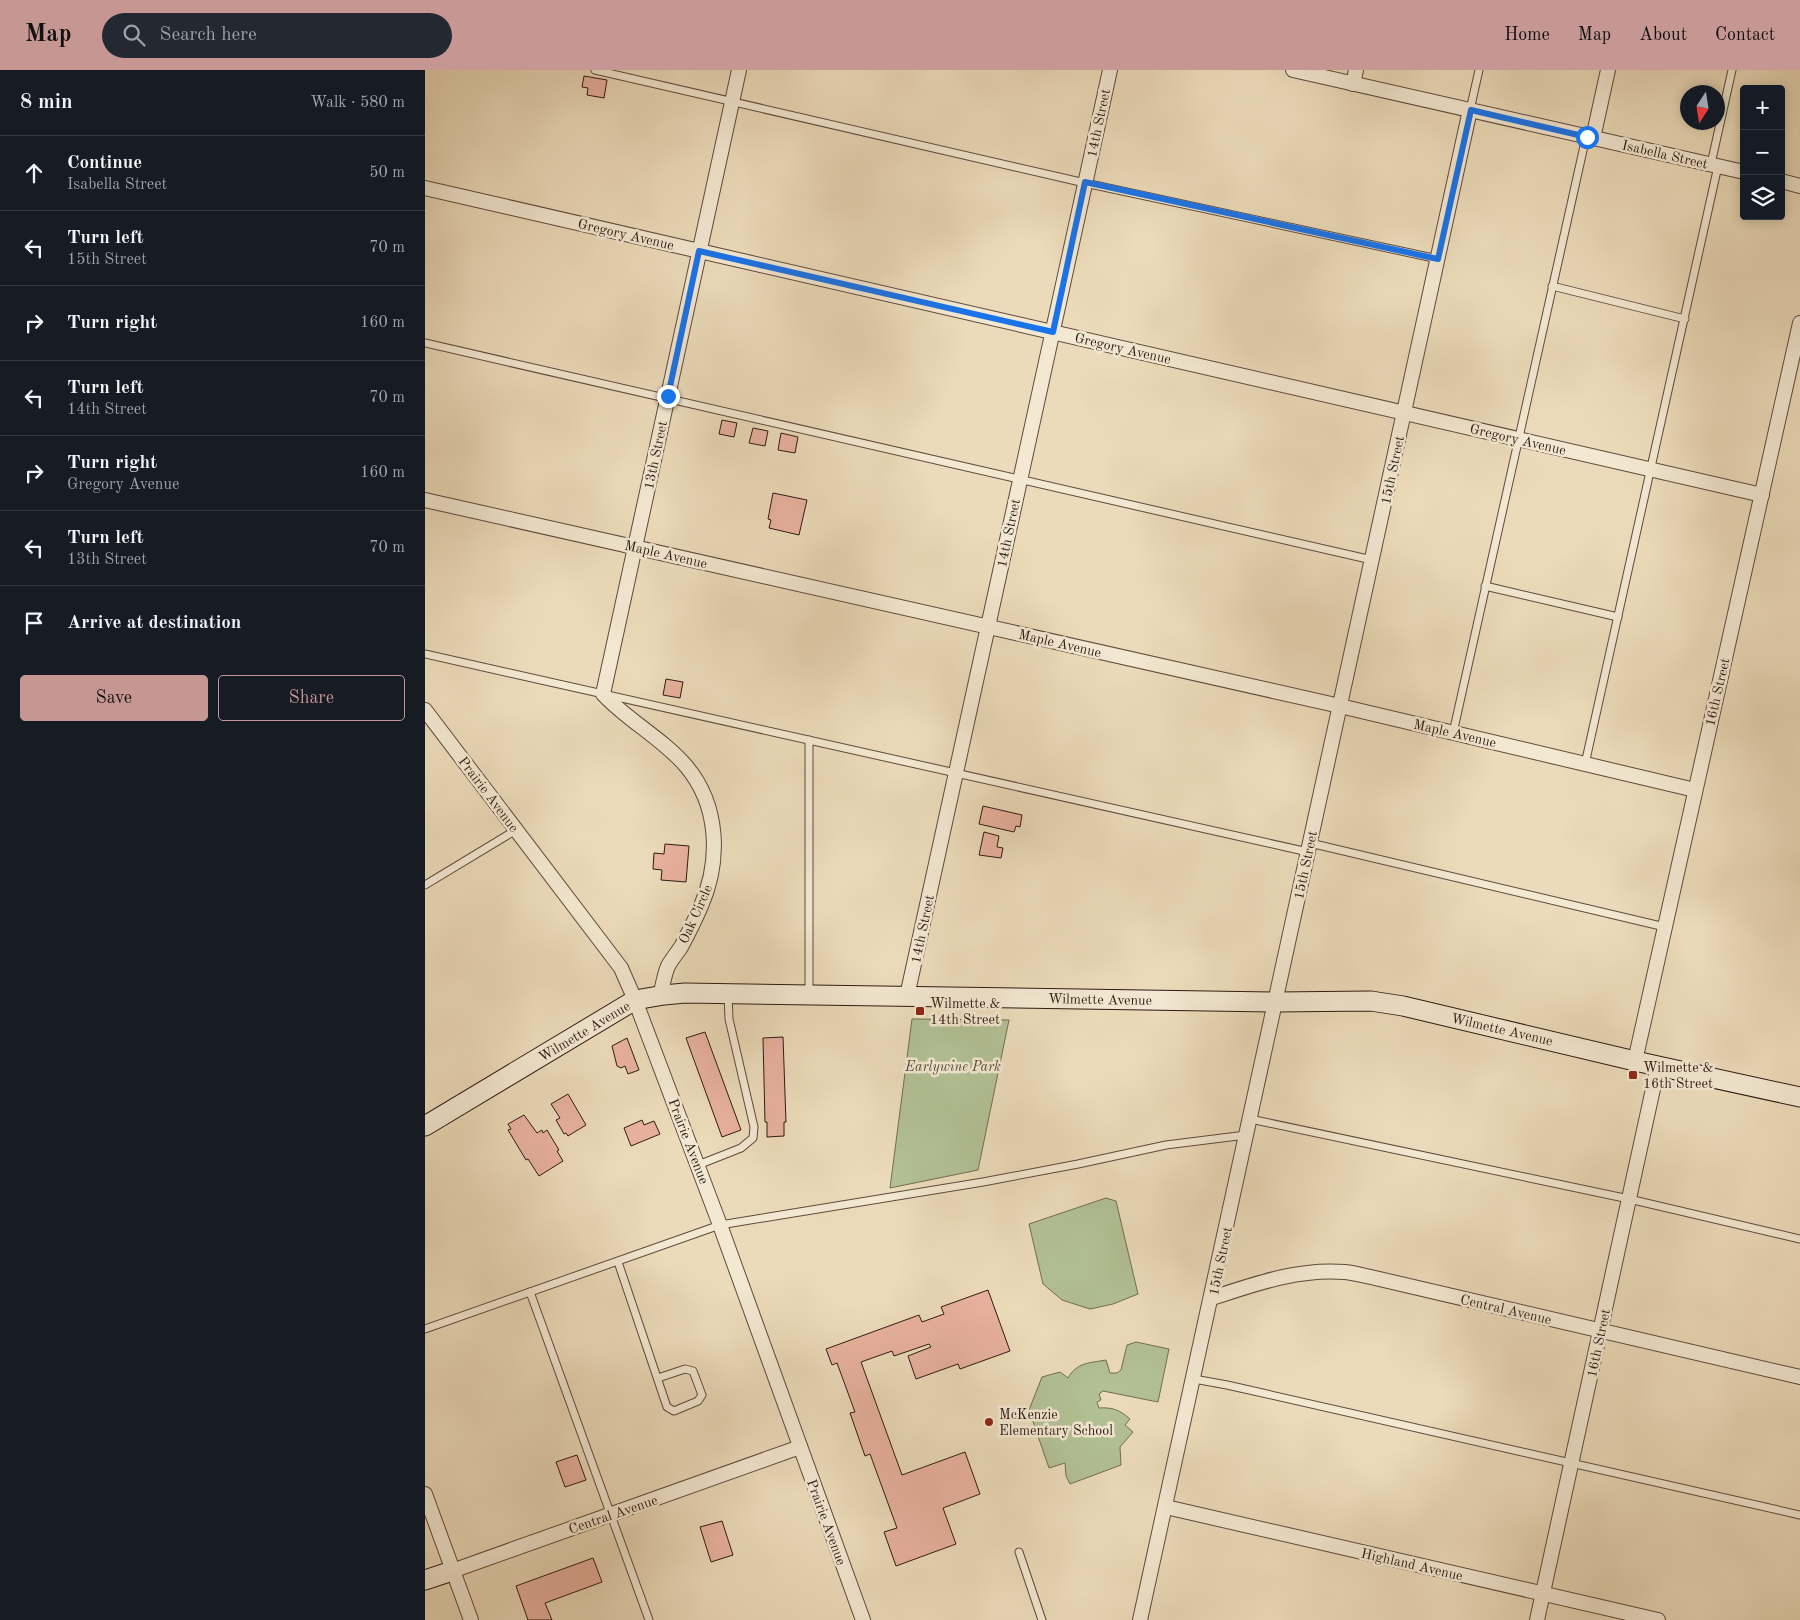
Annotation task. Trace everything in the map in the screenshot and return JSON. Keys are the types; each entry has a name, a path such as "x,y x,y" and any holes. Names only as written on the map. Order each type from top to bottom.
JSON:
{"street":[{"name":"13th Street","path":"603,694 739,70"},
{"name":"14th Street","path":"907,996 1110,70"},
{"name":"Isabella Street","path":"1293,70 1355,77 1471,110 1740,171"},
{"path":"1590,138 1608,70"},
{"name":"15th Street","path":"1141,1620 1471,110"},
{"path":"1785,182 1800,186"},
{"name":"Gregory Avenue","path":"425,188 1762,495"},
{"name":"16th Street","path":"1635,1061 1800,323"},
{"name":"Maple Avenue","path":"425,500 1340,706 1695,790"},
{"name":"Oak Circle","path":"603,694 614,706 668,748 685,765 706,798 712,819 714,839 710,880 692,927 669,966 660,996"},
{"name":"Prairie Avenue","path":"425,710 621,968 698,1165 863,1620"},
{"name":"Wilmette Avenue","path":"425,1126 635,1000 685,993 1276,1002 1371,1001 1403,1006 1635,1061 1800,1097"},
{"name":"16th Street","path":"1537,1620 1658,1066"},
{"name":"Central Avenue","path":"1212,1298 1275,1278 1323,1272 1345,1272 1800,1377"},
{"name":"Central Avenue","path":"425,1580 800,1447"},
{"path":"425,1494 471,1620"},
{"name":"Highland Avenue","path":"1166,1507 1658,1620"}],"lane":[{"path":"595,70 1085,182 1438,259"},
{"path":"1471,110 1479,70"},
{"path":"1585,764 1685,319 1732,70"},
{"path":"1453,733 1553,286 1590,138"},
{"path":"1553,286 1685,319"},
{"path":"425,342 668,396 1020,480 1372,560"},
{"path":"1485,586 1618,617"},
{"path":"425,654 956,773 1309,847 1665,927"},
{"path":"809,740 809,995"},
{"path":"425,885 516,830"},
{"path":"698,1165 741,1148 753,1138 754,1128 729,1019 728,994"},
{"path":"1250,1119 1629,1200 1800,1239"},
{"path":"425,1329 720,1226 983,1182 1166,1145 1247,1135"},
{"path":"618,1262 667,1407 674,1411 698,1401 702,1395 693,1371 685,1369 658,1378"},
{"path":"530,1292 649,1620"},
{"path":"1194,1379 1800,1515"},
{"path":"1019,1552 1042,1620"}],"green space":[{"name":"Earlywine Park","path":"912,1019 1009,1020 978,1170 890,1188"},
{"path":"1106,1198 1116,1201 1138,1294 1113,1304 1090,1309 1062,1300 1043,1284 1029,1224"},
{"path":"1136,1342 1169,1349 1158,1402 1103,1391 1099,1394 1101,1400 1097,1402 1099,1408 1108,1408 1123,1413 1130,1419 1125,1425 1133,1432 1120,1447 1121,1465 1070,1484 1066,1476 1065,1463 1049,1468 1029,1410 1042,1377 1060,1372 1068,1378 1080,1366 1106,1360 1110,1373 1117,1373 1121,1370 1127,1345"}],"building":[{"path":"584,76 607,80 604,98 587,95 588,88 582,87"},
{"path":"722,420 737,423 734,437 719,434"},
{"path":"753,428 768,431 765,446 749,443"},
{"path":"781,433 798,437 795,453 778,450"},
{"path":"773,493 807,500 799,535 769,528 771,520 768,519"},
{"path":"666,679 683,682 680,698 663,695"},
{"path":"983,806 1022,815 1020,827 1016,826 1014,832 979,824"},
{"path":"984,832 999,836 997,847 1003,848 1001,858 979,855"},
{"path":"665,844 689,846 686,882 661,880 662,870 653,869 654,853 664,854"},
{"path":"705,1032 741,1130 722,1137 686,1038"},
{"path":"783,1037 786,1122 784,1122 784,1136 767,1137 763,1038"},
{"path":"627,1038 639,1070 628,1074 625,1066 621,1068 617,1066 612,1046"},
{"path":"568,1094 586,1125 568,1136 566,1133 564,1134 556,1120 560,1118 551,1104"},
{"path":"524,1115 537,1133 542,1130 543,1133 547,1130 563,1161 539,1176 528,1159 526,1160 508,1130 511,1129 508,1124"},
{"path":"642,1120 644,1125 654,1121 660,1134 631,1146 624,1128"},
{"path":"988,1290 1010,1351 960,1369 958,1364 916,1379 908,1356 931,1347 929,1344 894,1356 892,1351 861,1362 902,1475 965,1452 980,1494 943,1508 956,1544 896,1566 884,1532 897,1528 870,1454 865,1456 850,1413 855,1412 837,1363 832,1365 826,1349 919,1315 922,1322 944,1314 941,1307"},
{"path":"577,1455 586,1480 565,1487 556,1462"},
{"path":"722,1521 733,1555 711,1562 700,1527"},
{"path":"593,1558 602,1582 545,1603 552,1620 528,1620 516,1586"}],"place":[{"name":"Wilmette & 14th Street","path":"920,1011"},
{"name":"Wilmette & 16th Street","path":"1633,1075"},
{"name":"McKenzie Elementary School","path":"989,1422"}],"route":[{"path":"668,396 699,251 1053,332 1085,182 1438,259 1471,110 1587,137"}]}
